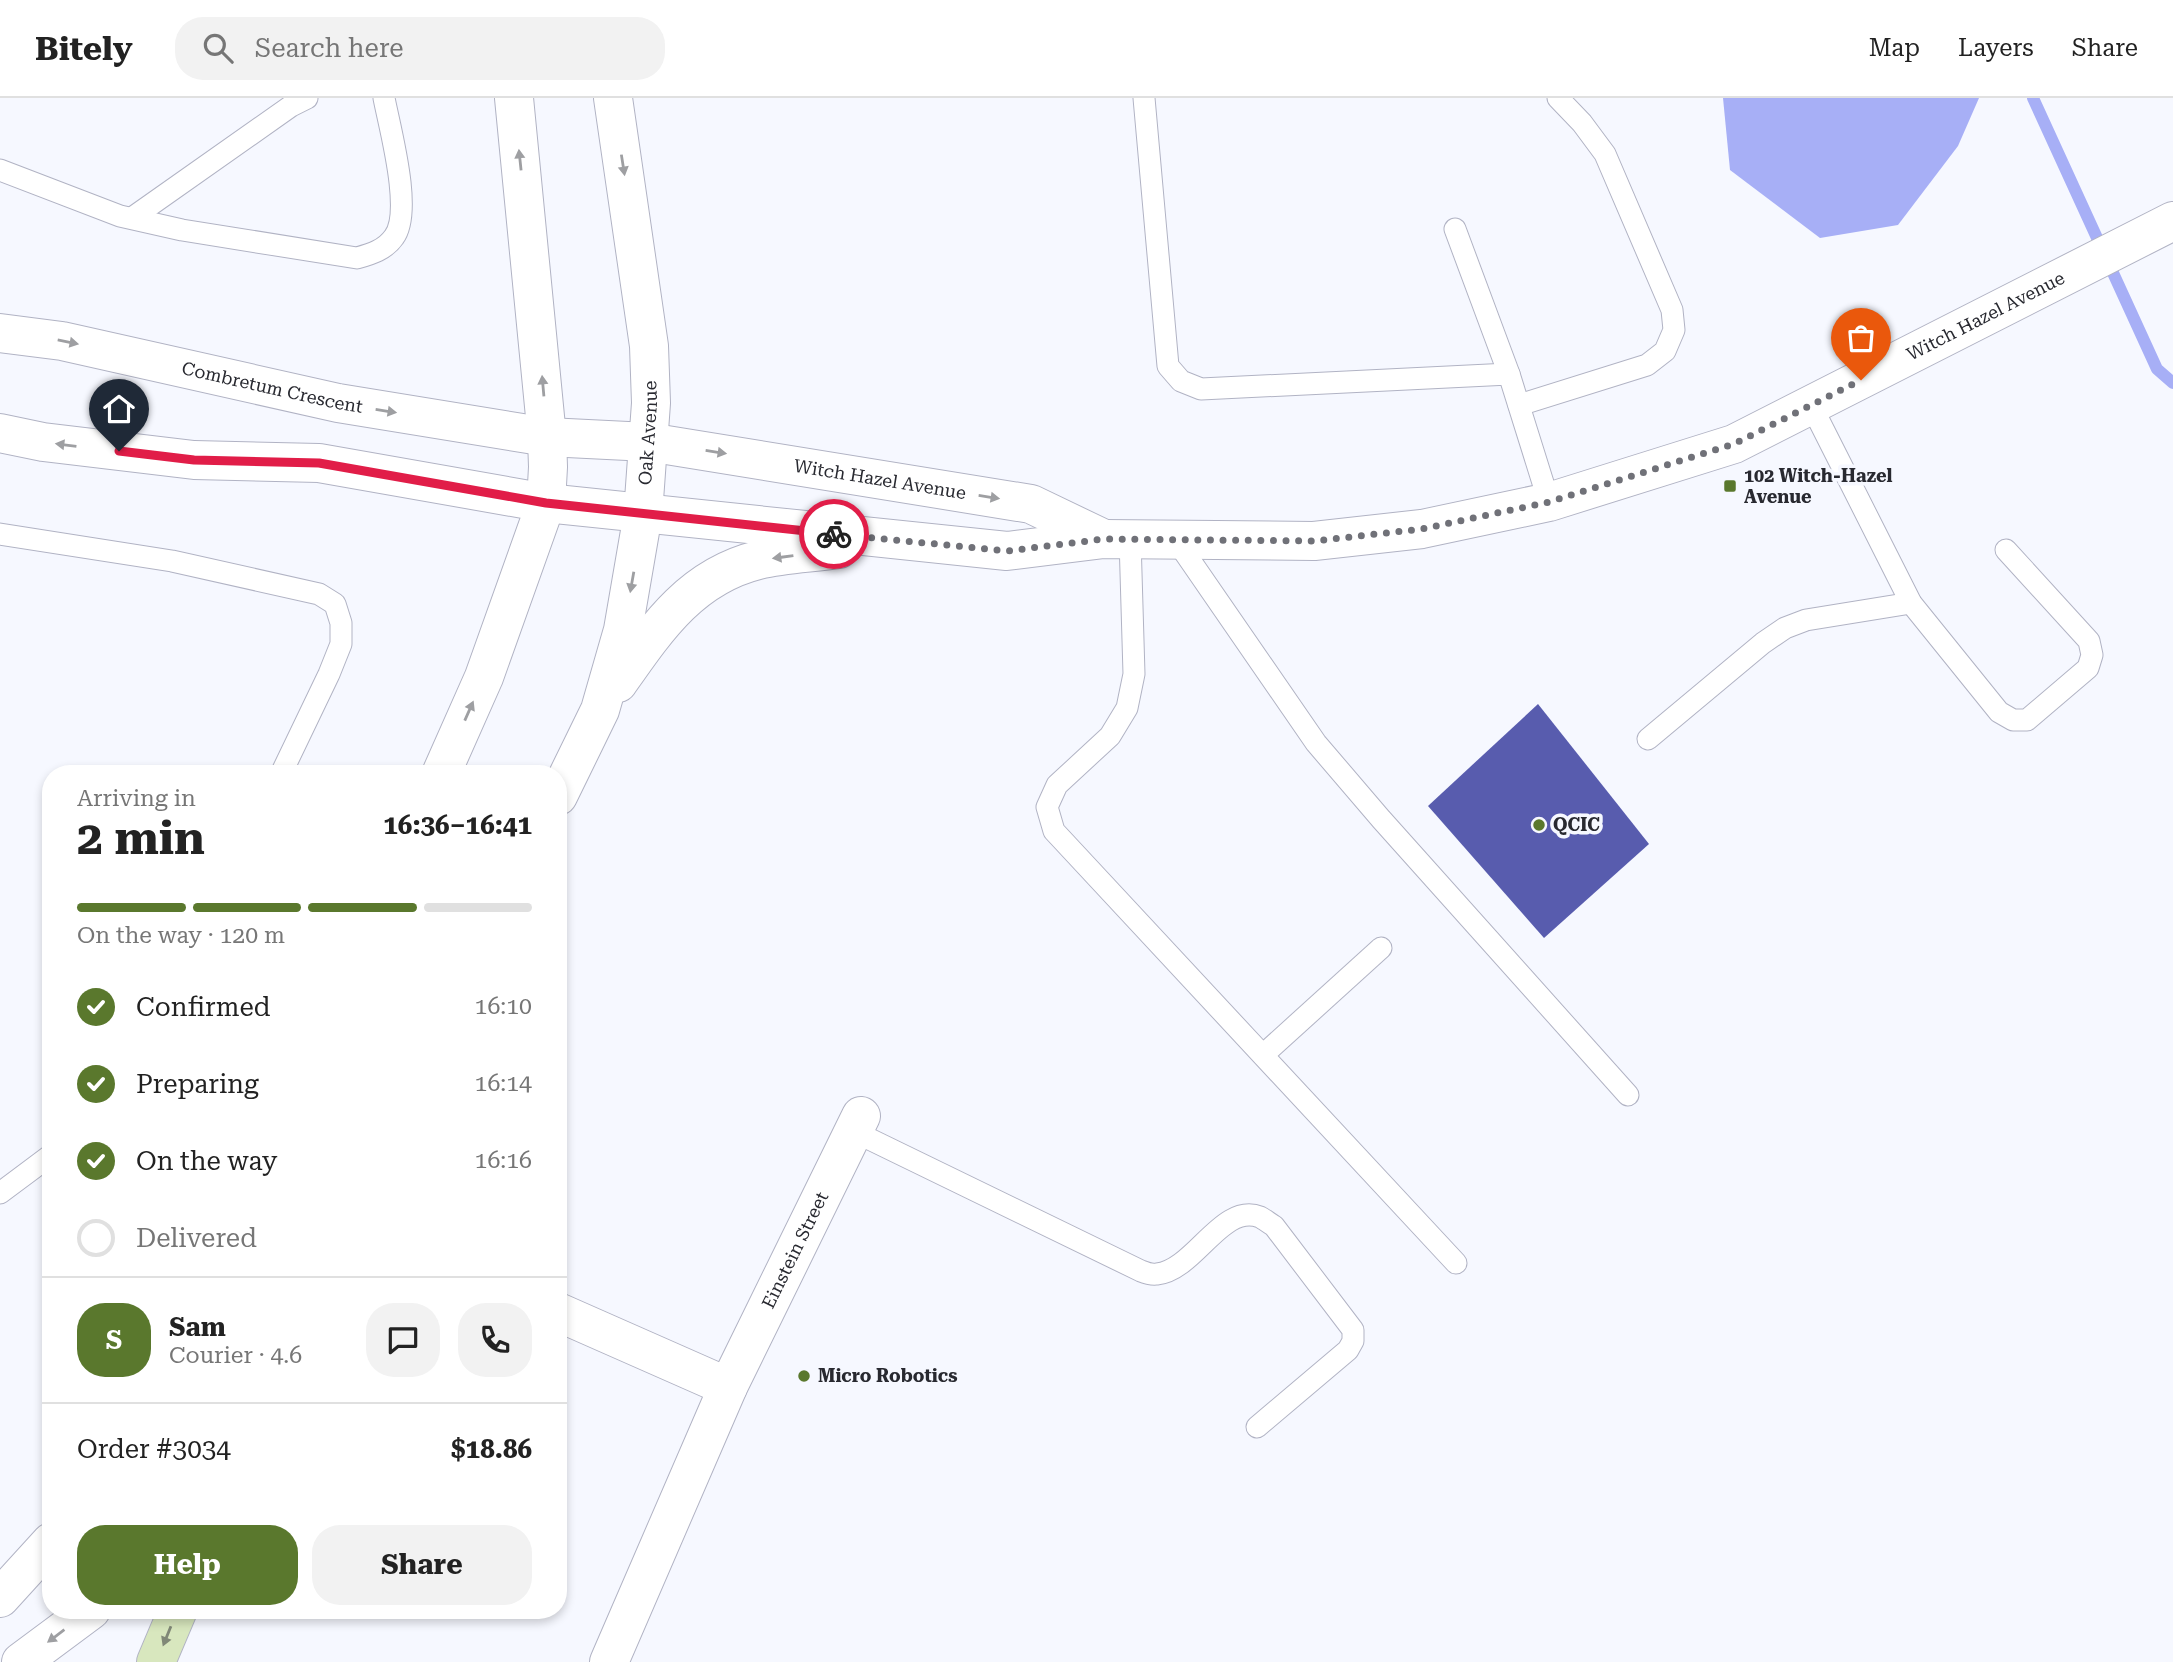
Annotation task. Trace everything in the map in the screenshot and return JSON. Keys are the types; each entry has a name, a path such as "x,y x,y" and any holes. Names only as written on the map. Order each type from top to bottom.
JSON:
{"main road":[{"path":"156,1662 174,1619"}],"street":[{"path":"445,765 484,677 546,503 547,437 514,98"},
{"name":"Oak Avenue","path":"567,778 600,710 624,630 643,514 649,442 649,346 613,98"},
{"name":"Witch Hazel Avenue","path":"546,503 1007,551 1117,539 1314,541 1422,529 1549,502 1734,444 2173,221"},
{"name":"Combretum Crescent","path":"0,333 62,341 338,403 547,437 649,442"},
{"path":"0,433 43,442 194,460 319,463 546,503"},
{"name":"Witch Hazel Avenue","path":"649,442 1031,504 1117,539"},
{"path":"600,710 650,638 680,603 711,578 757,560 900,541"},
{"name":"Einstein Street","path":"609,1662 728,1387 857,1124"},
{"path":"567,1316 728,1387"},
{"path":"0,1598 42,1552"},
{"path":"21,1662 79,1619"}],"lane":[{"path":"0,170 75,200 132,218 182,230 357,258 373,254 396,236 401,215 401,191 384,98"},
{"path":"1144,98 1168,366 1181,381 1201,389 1509,374"},
{"path":"1519,405 1647,365 1665,351 1674,331 1672,310 1605,154 1582,123 1558,98"},
{"path":"132,218 294,101"},
{"path":"1455,229 1509,374 1549,502"},
{"path":"1811,405 1911,603 2000,712 2013,720 2027,720 2088,668 2092,655 2089,641 2006,550"},
{"path":"0,534 172,561 319,594 335,604 341,623 341,644 285,765"},
{"path":"1117,539 1134,674 1127,708 1110,736 1058,785 1047,807 1054,831 1456,1263"},
{"path":"1176,540 1316,743 1628,1095"},
{"path":"1648,739 1763,643 1785,628 1806,620 1911,603"},
{"path":"1263,1055 1381,948"},
{"path":"857,1124 1128,1265 1156,1275 1177,1268 1229,1220 1243,1214 1259,1216 1274,1226 1353,1330 1353,1342 1348,1350 1257,1427"},
{"path":"0,1193 42,1162"}],"water":[{"path":"1723,98 1979,98 1958,146 1898,225 1820,238 1730,170"}],"building":[{"name":"QCIC","path":"1538,704 1649,844 1544,938 1428,806"}],"waterway":[{"path":"2033,98 2157,369 2173,383"}],"way so far":[{"path":"834,534 1007,551 1104,539 1314,541 1422,529 1549,502 1734,444 1861,380"}],"place":[{"name":"102 Witch-Hazel Avenue","path":"1730,486"},
{"name":"QCIC","path":"1539,825"},
{"name":"Micro Robotics","path":"804,1376"}],"route":[{"path":"119,451 194,460 319,463 546,503 834,534"}]}
